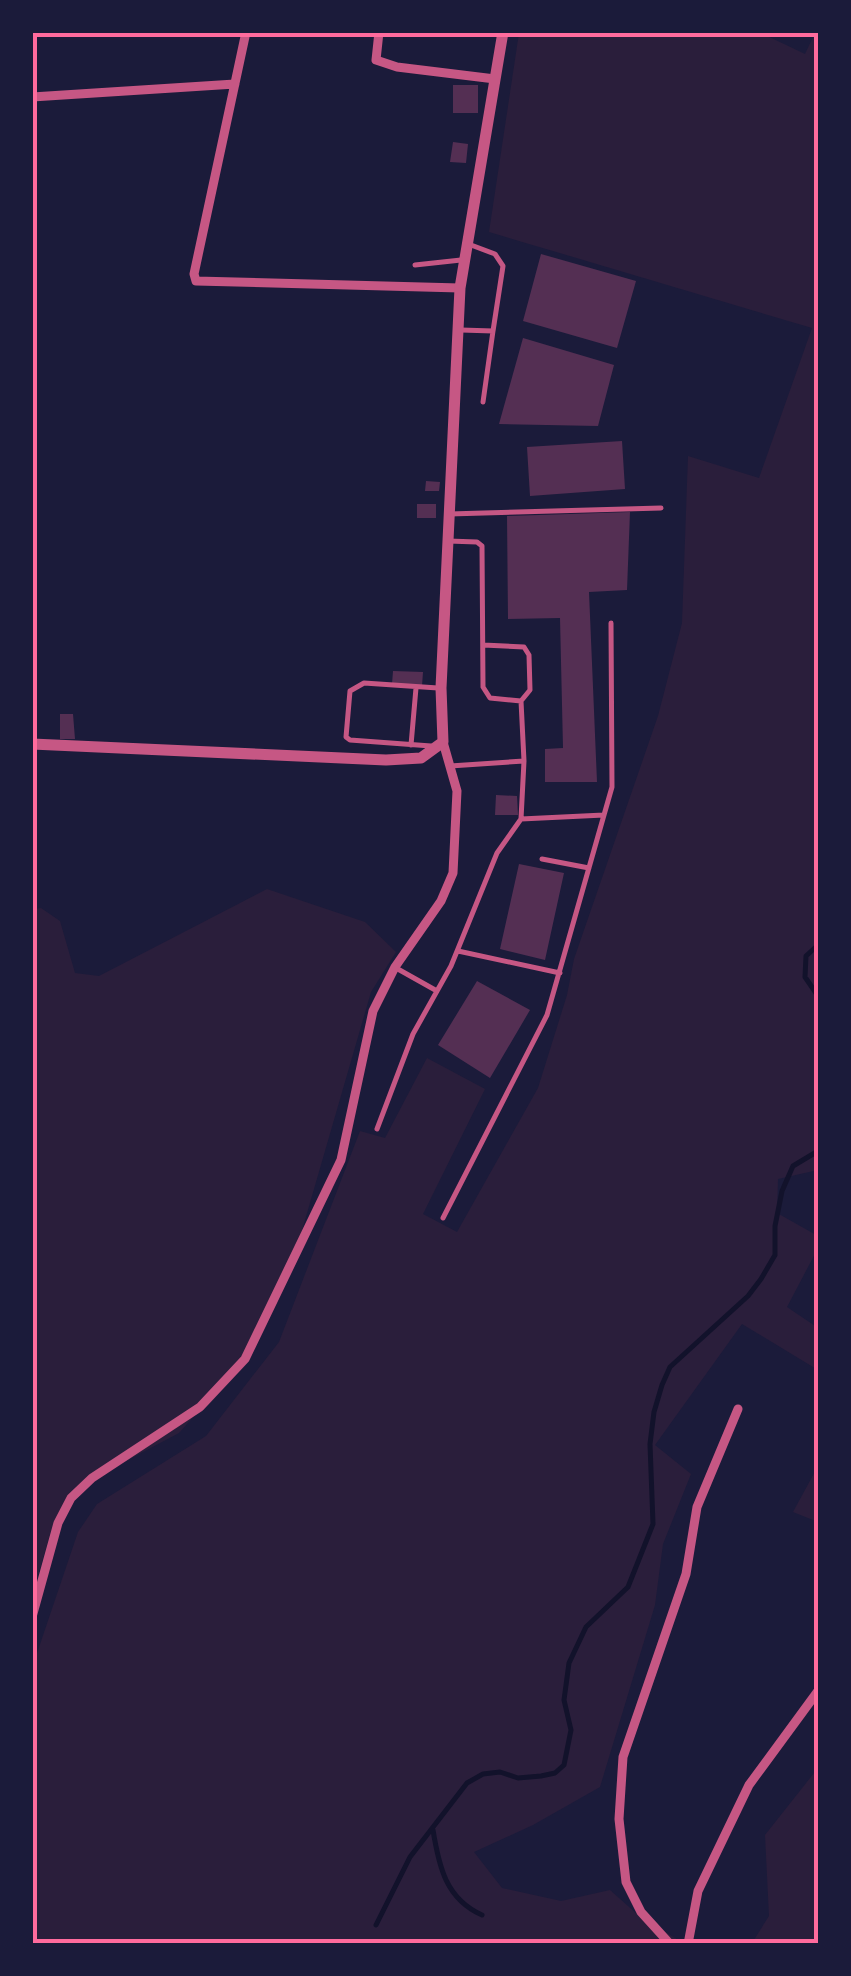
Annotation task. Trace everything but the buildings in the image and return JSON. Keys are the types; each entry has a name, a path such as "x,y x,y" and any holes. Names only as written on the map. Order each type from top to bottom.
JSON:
{"street":[{"path":"246,32 194,274 196,281 460,288"},
{"path":"378,32 376,60 397,67 495,78"},
{"path":"32,1617 58,1524 70,1498 92,1478 200,1407 244,1359 341,1160 373,1010 441,901 453,873 457,791 440,744 460,288 503,32"},
{"path":"32,98 235,84"},
{"path":"32,744 386,760 421,758 440,744"},
{"path":"670,1944 640,1912 626,1882 619,1820 623,1757 686,1574 700,1497 738,1409"},
{"path":"688,1944 698,1891 749,1785 818,1692"}],"lane":[{"path":"467,244 495,254 503,266 482,402"},
{"path":"415,264 464,260"},
{"path":"458,330 492,332"},
{"path":"449,514 660,508"},
{"path":"448,542 477,542 482,546 483,687 490,698 521,701"},
{"path":"443,1218 547,1015 560,973 612,787 611,623"},
{"path":"376,1128 413,1034 458,950 497,853 521,820 521,701 530,690 529,655 524,647 483,644"},
{"path":"440,744 346,737 350,691 364,682 441,688"},
{"path":"411,744 416,686"},
{"path":"450,766 524,761"},
{"path":"521,820 604,816"},
{"path":"542,859 589,868"},
{"path":"458,950 560,973"},
{"path":"396,968 437,990"}],"shaded area":[{"path":"519,33 761,33 805,54 818,33 818,1170 778,1179 777,1213 818,1236 818,1248 787,1307 818,1328 818,1370 742,1324 655,1445 691,1474 663,1544 655,1605 600,1787 533,1825 474,1852 502,1888 561,1901 610,1890 638,1915 683,1943 33,1944 33,1665 78,1532 97,1504 206,1436 279,1342 360,1131 385,1138 427,1058 485,1089 423,1214 457,1232 538,1088 574,959 658,716 682,623 688,456 759,478 812,328 489,232"},
{"path":"267,889 365,922 396,952 371,992 292,1265 240,1365 179,1433 92,1479 54,1521 33,1592 33,909 41,908 60,921 75,973 99,976"},
{"path":"818,1466 818,1522 793,1512"},
{"path":"818,1768 818,1943 752,1943 769,1916 765,1835"}],"waterway":[{"path":"818,945 806,956 805,977 818,996"},
{"path":"376,1925 410,1857 467,1783 483,1774 500,1772 518,1778 541,1776 555,1773 564,1765 571,1730 564,1700 569,1663 586,1627 628,1587 653,1524 650,1444 662,1385 670,1367 748,1296 761,1279 775,1255 775,1226 782,1191 793,1166 818,1151"},
{"path":"433,1830 438,1857 452,1891 482,1915"}]}
